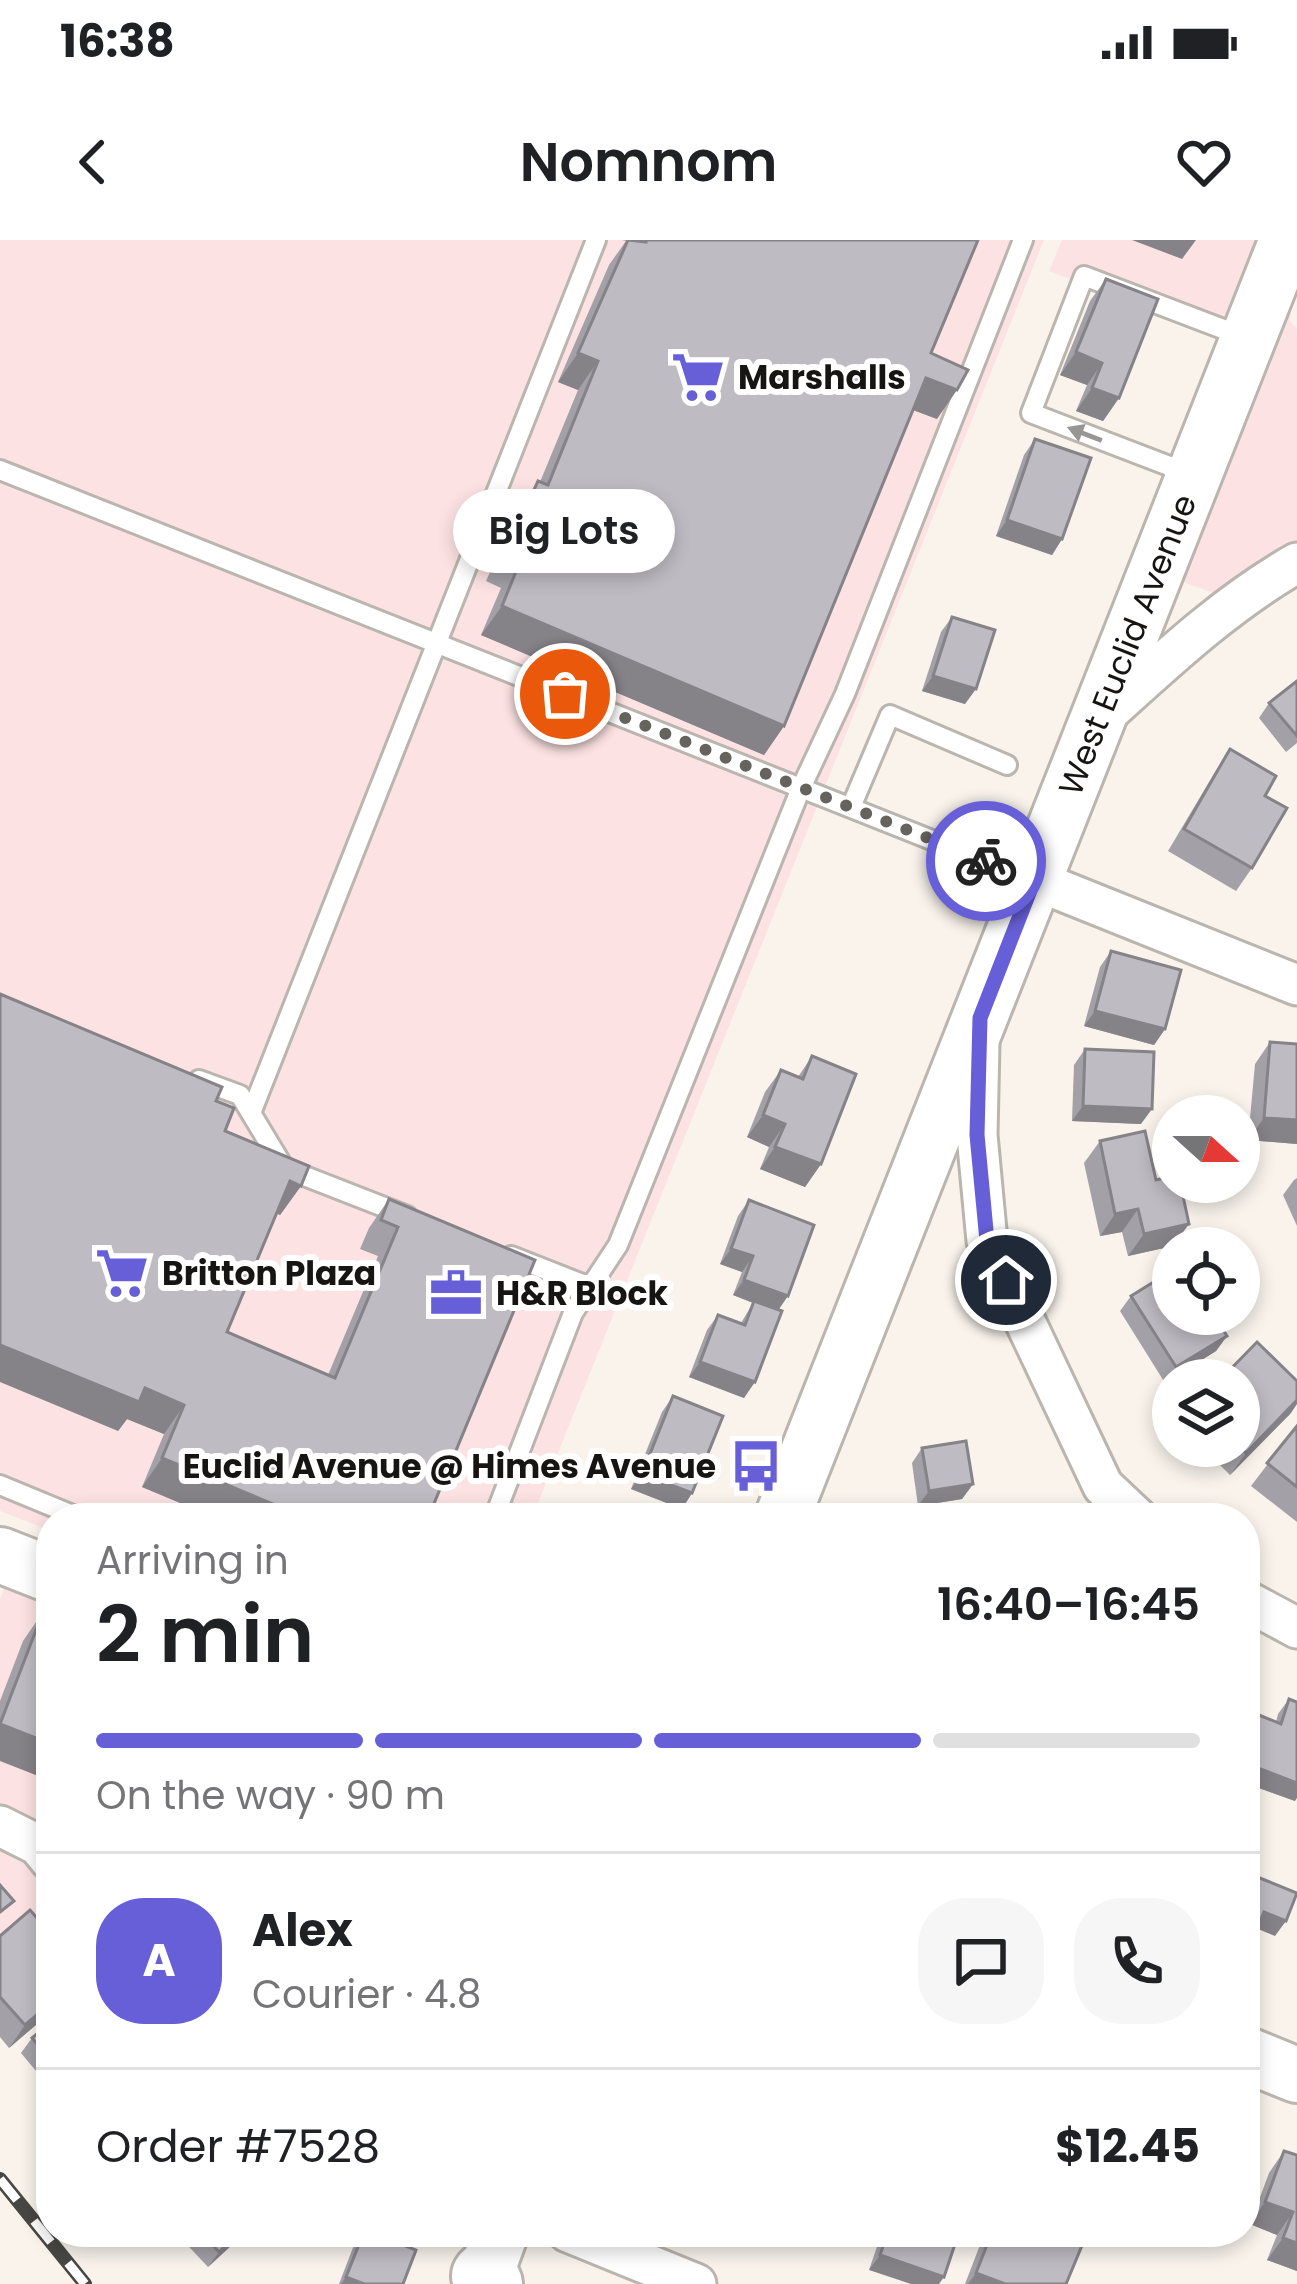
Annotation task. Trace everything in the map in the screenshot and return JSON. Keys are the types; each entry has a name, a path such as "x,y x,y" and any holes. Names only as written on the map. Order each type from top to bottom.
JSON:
{"street":[{"name":"West Euclid Avenue","path":"788,1503 1287,240"},
{"path":"1097,723 1183,644 1264,582 1297,563"},
{"path":"1034,880 1297,986"},
{"path":"980,1018 977,1135 987,1241 1103,1486 1121,1503"},
{"path":"0,1555 36,1569"},
{"path":"1260,1608 1297,1628"},
{"path":"0,1826 36,1844"},
{"path":"1260,2060 1297,2075"},
{"path":"605,2247 696,2284"}],"lane":[{"path":"250,1113 596,240"},
{"path":"500,1503 573,1313 618,1245 801,788 845,694 1023,240"},
{"path":"1194,476 1031,413 1076,295 1084,276 1248,338"},
{"path":"0,470 1034,880"},
{"path":"851,808 890,715 1006,765"},
{"path":"185,1075 240,1095 284,1168 430,1225"},
{"path":"488,1247 590,1287"},
{"path":"0,1485 44,1503"}],"shaded area":[{"path":"0,240 1044,240 538,1503 36,1503 36,1525 0,1511"},
{"path":"1062,240 1265,240 1226,340 1049,271"},
{"path":"1297,266 1297,295 1290,321 1297,329 1297,542 1217,594 1174,579"},
{"path":"9,1577 36,1588 36,1826 0,1806 0,1599"},
{"path":"0,1846 25,1858 36,1871 36,2005 0,2025"}],"building":[{"path":"628,240 978,240 931,353 968,370 957,390 926,378 784,726 502,606 521,559 506,552 538,481 548,485 598,361 578,353"},
{"path":"1106,279 1158,299 1119,398 1092,388 1102,363 1076,352"},
{"path":"1035,439 1091,458 1062,539 1007,520"},
{"path":"952,617 995,630 976,689 933,676"},
{"path":"1297,681 1297,736 1269,703"},
{"path":"1230,749 1276,776 1265,796 1287,808 1252,868 1184,829"},
{"path":"1111,951 1181,970 1165,1029 1095,1011"},
{"name":"Britton Plaza","path":"0,994 222,1087 216,1101 234,1108 225,1131 309,1166 301,1186 290,1181 227,1332 335,1378 398,1227 381,1220 389,1199 535,1260 434,1503 271,1503 162,1458 184,1405 145,1388 139,1402 0,1345"},
{"path":"1270,1042 1297,1044 1297,1120 1264,1118"},
{"path":"1085,1049 1154,1052 1152,1109 1083,1106"},
{"path":"812,1056 856,1074 821,1164 775,1147 785,1124 763,1115 781,1070 803,1079"},
{"path":"1145,1131 1152,1162 1152,1203 1184,1203 1189,1224 1152,1227 1152,1232 1144,1234 1138,1209 1115,1214 1100,1141"},
{"path":"749,1200 814,1225 788,1296 744,1280 753,1256 731,1249"},
{"path":"1152,1283 1152,1329 1131,1296"},
{"path":"754,1301 782,1311 755,1382 700,1362 718,1315 745,1325"},
{"path":"1156,1335 1227,1336 1189,1359 1171,1359"},
{"path":"1257,1342 1297,1381 1297,1400 1260,1438 1260,1359 1240,1359"},
{"path":"673,1396 723,1416 692,1493 642,1474"},
{"path":"1297,1426 1297,1487 1267,1463"},
{"path":"966,1441 973,1484 929,1491 922,1448"},
{"path":"36,1630 36,1738 0,1724"},
{"path":"1289,1699 1297,1702 1297,1783 1260,1769 1260,1715 1281,1724"},
{"path":"1260,1878 1297,1893 1286,1921 1264,1912 1260,1922"},
{"path":"0,1885 14,1901 0,1912"},
{"path":"30,1910 36,1917 36,2016 25,2025 0,1997 0,1936"},
{"path":"1284,2151 1297,2155 1297,2243 1283,2238 1293,2212 1265,2202"},
{"path":"358,2247 416,2250 403,2284 364,2284 346,2277"},
{"path":"883,2247 954,2247 944,2277 880,2255"},
{"path":"986,2247 1081,2247 1066,2284 1005,2284 976,2273"}],"railway":[{"path":"0,2179 36,2223"},
{"path":"55,2247 85,2284"}],"way so far":[{"path":"565,694 986,861"}],"place":[{"name":"Marshalls","path":"698,377"},
{"name":"Big Lots","path":"565,694"},
{"name":"Britton Plaza","path":"122,1273"},
{"name":"H&R Block","path":"456,1293"},
{"name":"Euclid Avenue @ Himes Avenue","path":"756,1466"}],"route":[{"path":"986,861 1034,880 980,1018 977,1135 987,1241 1006,1280"}]}
